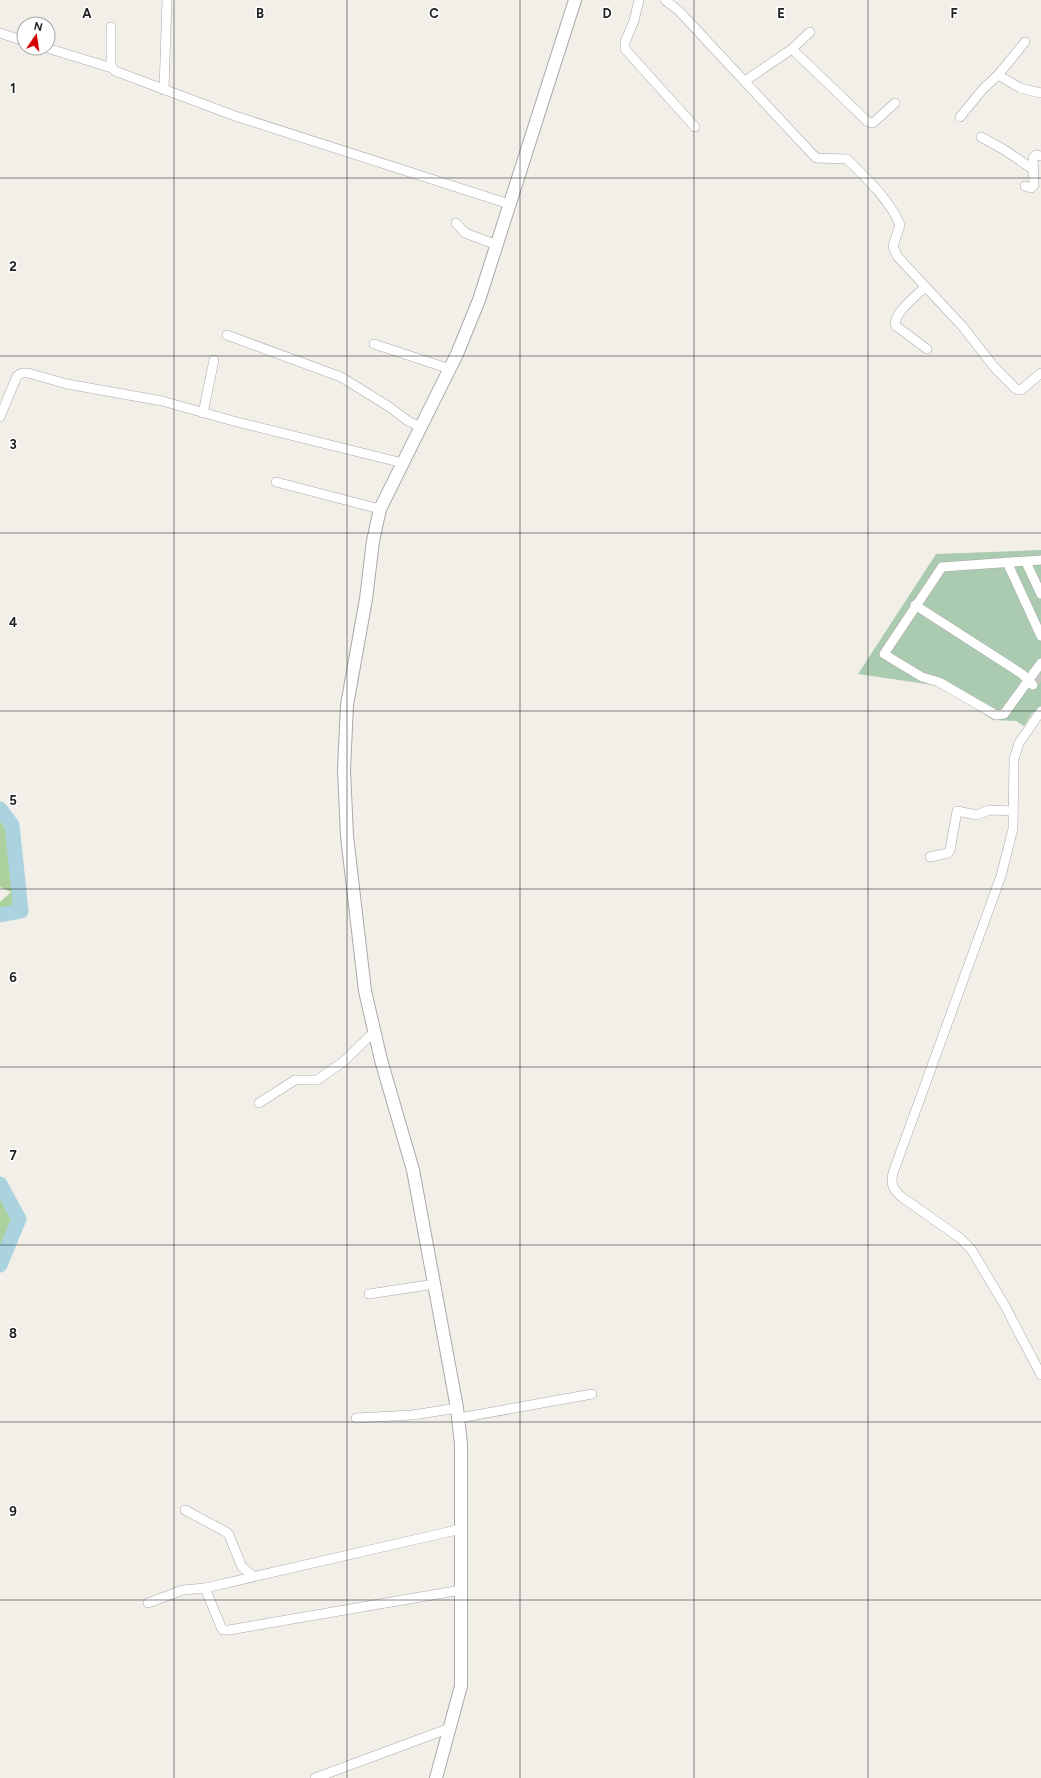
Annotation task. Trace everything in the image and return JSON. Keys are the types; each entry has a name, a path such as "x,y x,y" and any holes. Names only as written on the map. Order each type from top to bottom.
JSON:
{"street":[{"path":"164,90 166,0"},
{"path":"436,1778 460,1686 461,1452 458,1413 413,1170 374,1032 362,977 349,864 345,804 344,755 347,705 365,606 372,541 380,509 450,369 479,300 575,0"},
{"path":"639,0 634,21 625,42 625,49 695,127"},
{"path":"666,0 680,11 730,67 745,81 771,111 816,158 847,159 875,188 889,206 900,225 892,246 897,256 963,328 995,368 1016,389 1020,390 1041,373"},
{"path":"111,27 112,68"},
{"path":"745,81 792,49 810,32"},
{"path":"0,33 16,38"},
{"path":"960,117 998,75 1025,42"},
{"path":"792,49 868,122 873,123 895,103"},
{"path":"56,51 112,68 128,76 235,116 509,204"},
{"path":"998,75 1020,88 1041,93"},
{"path":"981,137 1034,170"},
{"path":"1025,186 1031,188 1034,185 1033,158 1036,155 1041,156"},
{"path":"456,223 465,233 496,245"},
{"path":"925,287 896,316 895,323 896,326 927,349"},
{"path":"227,335 341,377 388,406 408,421 421,427"},
{"path":"374,344 450,369"},
{"path":"203,413 214,360"},
{"path":"0,417 17,376 28,373 67,384 135,396 403,463"},
{"path":"276,482 380,509"},
{"path":"1041,560 942,567 915,605 885,653 886,656 922,677 940,682 996,715 1004,714 1033,682 1041,663"},
{"path":"1007,562 1041,636"},
{"path":"1026,562 1041,594"},
{"path":"915,605 1033,682"},
{"path":"1041,711 1019,743 1014,759 1013,829 1000,876 893,1173 892,1185 897,1193 960,1238 971,1249 1005,1306 1041,1375"},
{"path":"930,857 948,853 950,850 957,811 977,815 989,810 1013,811"},
{"path":"259,1103 295,1080 317,1080 343,1062 374,1032"},
{"path":"369,1294 435,1284"},
{"path":"356,1418 413,1414 458,1413 592,1394"},
{"path":"185,1510 226,1532 229,1535 242,1567 253,1576"},
{"path":"148,1603 183,1590 205,1588 460,1530"},
{"path":"205,1588 223,1630 461,1590"},
{"path":"315,1778 450,1728"}],"green space":[{"path":"1041,550 1041,718 1033,712 1024,726 1016,721 993,720 940,686 858,674 936,554"},
{"path":"0,809 12,825 21,911 0,915 0,902 11,892 0,887"},
{"path":"0,1184 19,1219 0,1265"}],"waterway":[{"path":"0,809 12,825 21,911 0,915"},
{"path":"0,1184 19,1219 0,1265"}],"tunnel":[{"path":"1037,678 1041,680"}]}
